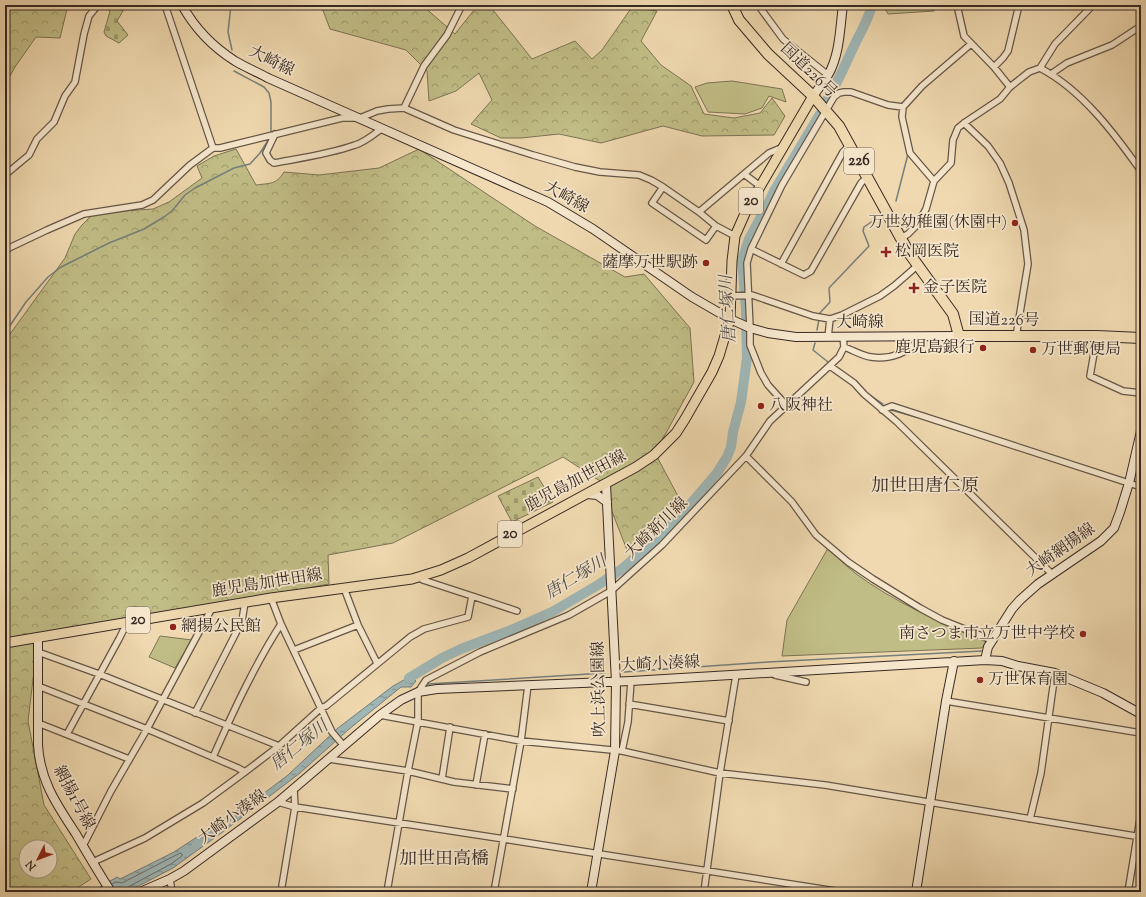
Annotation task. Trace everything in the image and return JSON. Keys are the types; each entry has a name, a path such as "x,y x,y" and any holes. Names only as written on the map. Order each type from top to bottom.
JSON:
{"highway":[{"name":"国道226号","path":"732,5 739,20 768,54 826,109 839,126 917,266 953,314 959,336 1097,336 1141,338"}],"main road":[{"name":"鹿児島加世田線","path":"5,643 244,602 386,583 418,577 441,570 468,558 606,484 654,455 676,433 712,372 722,349 730,319 734,295 732,261 735,236 747,209 813,96"}],"street":[{"path":"5,175 29,155 37,139 54,122 65,96 75,82 89,16 98,5"},
{"path":"165,5 213,148"},
{"name":"大崎線","path":"182,5 201,32 214,45 234,60 268,78 548,202 593,229 692,297 749,328 779,335 828,337 959,336"},
{"path":"404,108 424,66 447,35 462,5"},
{"path":"758,5 783,39 828,75"},
{"path":"813,96 828,75 836,55 842,5"},
{"path":"957,5 964,36 994,67 1010,87"},
{"path":"994,67 1008,51 1019,5"},
{"path":"901,238 908,234 917,224 926,209 934,181 951,163 952,140 958,128 1000,99 1010,87 1029,72 1040,68 1055,44 1093,5"},
{"path":"1052,74 1055,70 1067,63 1112,45 1141,26"},
{"path":"934,181 910,153 902,117 903,107 922,86 971,44"},
{"path":"1040,68 1052,74 1082,98 1141,170"},
{"path":"786,405 768,385 761,373 750,345 747,263 751,249 782,185 834,97 844,92 851,92 888,105 903,107"},
{"path":"5,252 9,248 84,214 142,205 153,200 190,165 213,148 220,148 342,118 360,118 377,111 404,108 428,120 454,130 575,167 600,172 638,175 651,180 699,212 716,226 735,236"},
{"path":"964,123 988,146 1000,163 1009,183 1024,230 1028,264 1016,337"},
{"path":"275,134 266,153 270,160 274,162 356,145 381,129"},
{"path":"781,264 843,152 850,145"},
{"path":"699,212 769,153 783,148"},
{"path":"744,174 760,186"},
{"path":"751,249 804,275 811,271 861,183 867,177"},
{"path":"663,187 652,203 706,240 716,226"},
{"path":"734,295 748,294 813,316 830,319 842,315 880,296 917,266"},
{"path":"828,337 830,319"},
{"path":"843,336 844,347 870,357 882,357 904,352 917,344 920,336"},
{"path":"1097,336 1090,376 1123,390 1141,393"},
{"name":"大崎新川線","path":"418,692 426,680 450,667 480,652 569,615 610,588 662,545 746,456 770,421 839,357 844,347"},
{"path":"830,366 854,383 864,394 897,422 1052,574"},
{"path":"882,410 892,406 1141,487"},
{"name":"大崎網揚線","path":"985,660 988,647 992,640 1012,609 1020,600 1038,584 1108,535 1114,528 1129,483 1141,431"},
{"path":"746,456 792,502 816,535 848,562 920,608 942,620 992,640"},
{"name":"吹上浜公園線","path":"591,892 618,751 606,484"},
{"path":"587,494 598,496 607,502"},
{"path":"418,577 423,580 517,611"},
{"path":"344,588 358,625 377,663"},
{"path":"93,862 146,838 203,803 279,746 321,708 326,706 405,640 424,629 468,617 472,596"},
{"path":"271,598 281,624 332,732 342,743"},
{"path":"195,713 242,621 244,602"},
{"path":"83,846 212,608"},
{"path":"67,734 119,639 125,626 123,622"},
{"path":"213,757 265,650 281,624"},
{"path":"294,650 358,625"},
{"name":"網揚1号線","path":"38,637 38,723 39,757 42,774 56,803 111,892"},
{"path":"38,652 99,674 279,746"},
{"name":"大崎小湊線","path":"140,892 184,871 294,790 328,760 342,743 401,700 418,692 437,689 616,682 985,660 1002,661 1018,666 1055,673 1104,692 1141,714"},
{"path":"916,892 946,701 954,661"},
{"path":"766,673 806,682"},
{"path":"1030,818 1041,773 1050,718 1055,673"},
{"path":"704,892 720,773 736,675"},
{"path":"618,751 628,722 631,681"},
{"path":"494,892 521,741 528,685"},
{"path":"38,686 147,729 245,772"},
{"path":"387,892 418,721 418,692"},
{"path":"946,701 1141,733"},
{"path":"629,704 729,721"},
{"path":"380,715 521,741 618,751 720,773 825,784 1139,837"},
{"path":"38,723 130,759"},
{"path":"442,779 450,727"},
{"path":"476,784 485,734"},
{"path":"328,760 513,789"},
{"path":"281,892 294,807 294,790"},
{"path":"278,802 294,807 842,892"},
{"path":"1128,892 1139,837 1141,812"},
{"path":"170,879 172,892"}],"green space":[{"path":"5,5 68,5 60,38 36,37 15,67 5,85"},
{"path":"102,5 115,5 123,11 117,21 128,35 119,43 106,36 104,32 110,11"},
{"path":"321,5 422,5 455,34 478,5 489,5 532,59 575,41 592,59 602,50 632,7 657,11 641,41 661,65 691,86 704,114 734,118 760,113 772,98 785,116 774,135 702,136 663,126 601,143 559,134 521,138 501,138 471,124 492,100 479,73 456,91 429,101 427,71 406,50 330,29"},
{"path":"883,5 937,5 934,11 888,14"},
{"path":"732,81 782,89 786,102 769,96 762,108 745,114 708,112 695,87 707,83"},
{"path":"236,149 256,185 275,181 284,172 319,175 379,168 419,149 535,226 625,277 644,274 690,328 694,382 655,453 679,498 627,550 600,481 563,457 393,543 328,555 329,584 38,638 28,721 44,805 91,879 71,892 5,892 5,341 65,258 75,234 94,213 153,209 169,202 202,178 197,166 214,156"},
{"path":"538,477 553,502 512,522 498,496"},
{"path":"828,548 855,573 886,594 986,642 982,648 782,656 787,620"},
{"path":"160,636 192,640 175,668 149,657"}],"water":[{"path":"420,671 414,679 416,681 411,687 401,687 348,730 300,773 173,868 127,892 91,892 117,877 120,879 174,852 263,794 288,775 338,728 393,686"}],"waterway":[{"path":"231,5 228,32 232,50"},
{"name":"唐仁塚川","path":"828,98 864,27 872,5"},
{"path":"234,71 264,87 269,93 271,102 271,133"},
{"name":"唐仁塚川","path":"409,678 442,658 461,649 511,630 552,612 598,585 622,569 656,539 688,507 717,473 727,457 731,447 733,432 741,402 747,358 746,310 742,260 749,239 774,191 820,114"},
{"path":"5,333 26,302 48,277 61,267 109,243 144,229 164,217 172,211 185,195 195,188 234,168 250,164 260,153 269,139"},
{"path":"896,201 908,154"},
{"path":"819,314 830,302 829,288 869,246 863,231 864,227 880,216"},
{"path":"817,330 819,319"},
{"path":"815,343 813,350 828,362"},
{"path":"867,393 883,404"},
{"path":"891,410 916,417"},
{"path":"964,432 975,436"},
{"path":"624,672 768,662 982,651"},
{"path":"428,684 605,673"}],"place":[{"name":"万世幼稚園(休園中)","path":"1015,223"},
{"name":"松岡医院","path":"886,252"},
{"name":"薩摩万世駅跡","path":"706,263"},
{"name":"金子医院","path":"914,288"},
{"name":"鹿児島銀行","path":"983,348"},
{"name":"万世郵便局","path":"1033,350"},
{"name":"八阪神社","path":"761,406"},
{"name":"網揚公民館","path":"173,627"},
{"name":"南さつま市立万世中学校","path":"1083,634"},
{"name":"万世保育園","path":"980,680"}],"district":[{"name":"加世田唐仁原","path":"925,487"},
{"name":"加世田高橋","path":"444,860"}]}
